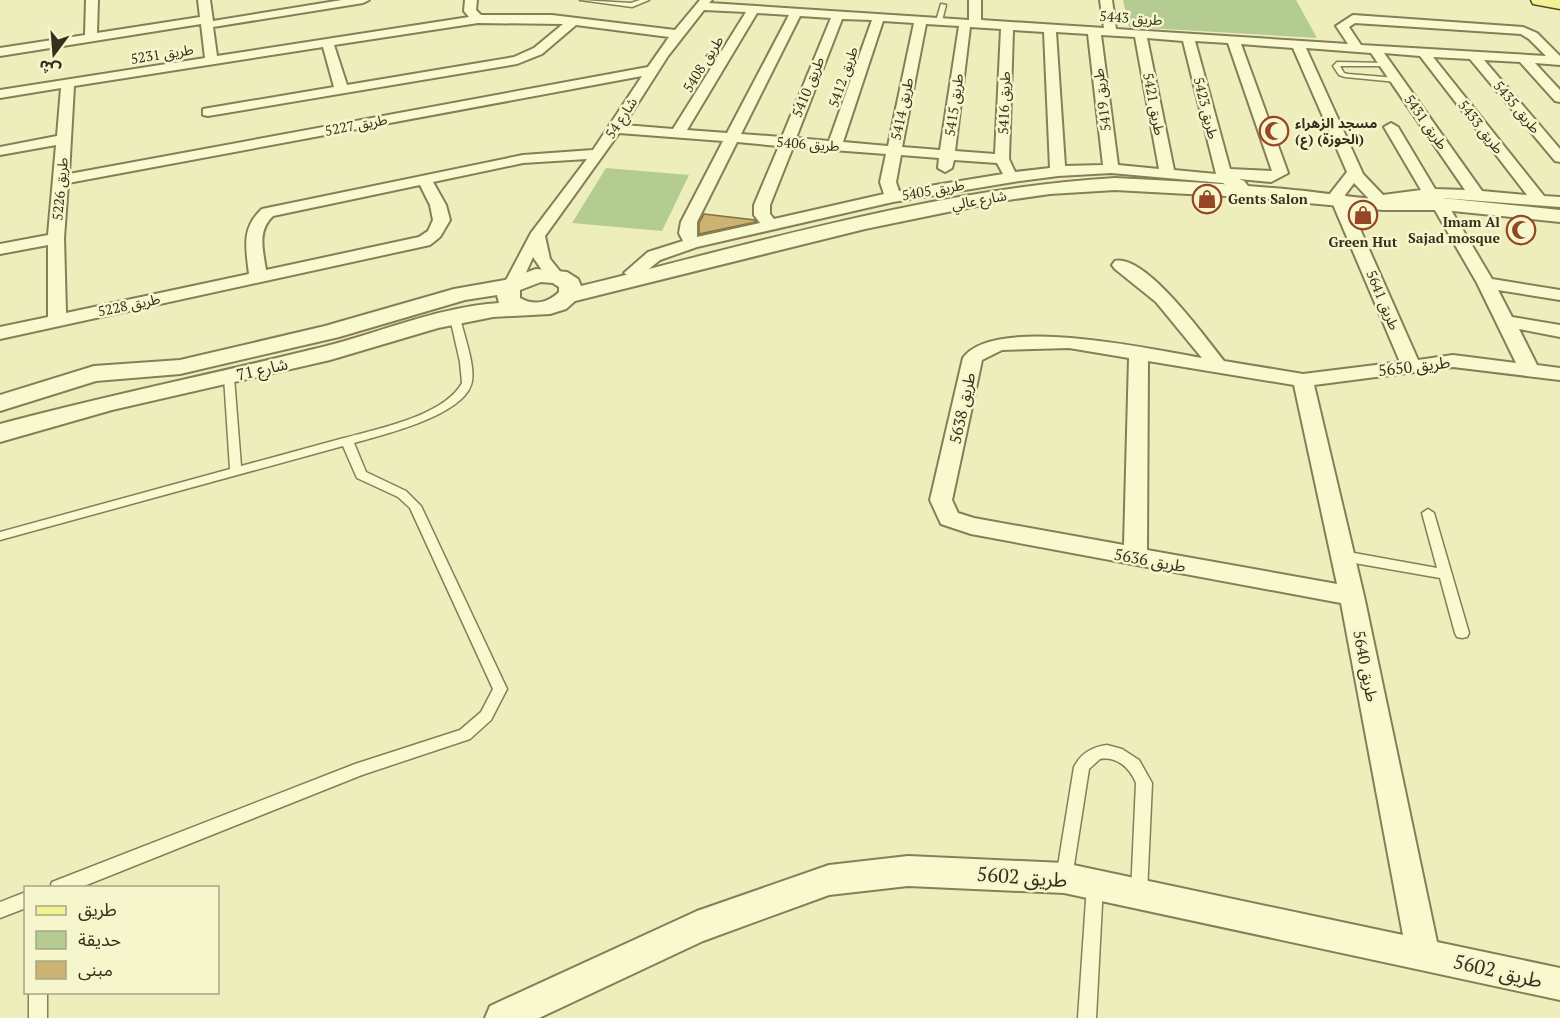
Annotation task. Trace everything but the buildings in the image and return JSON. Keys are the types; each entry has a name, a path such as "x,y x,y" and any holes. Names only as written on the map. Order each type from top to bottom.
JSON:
{"main road":[{"path":"1539,0 1560,4"}],"street":[{"path":"91,38 92,0"},
{"path":"204,0 212,62"},
{"path":"0,52 363,0"},
{"path":"471,0 470,11 478,20"},
{"name":"طريق 5415","path":"943,188 974,0"},
{"path":"1106,0 1111,32"},
{"name":"طريق 5443","path":"703,3 879,18 1559,61"},
{"name":"شارع 54","path":"512,285 518,269 538,238 598,154 652,70 703,3"},
{"name":"طريق 5408","path":"677,134 754,9"},
{"path":"692,243 686,228 796,12"},
{"name":"طريق 5410","path":"770,225 761,210 838,15"},
{"name":"طريق 5231","path":"0,94 478,20 524,18 574,21 678,34"},
{"name":"طريق 5412","path":"834,146 879,18"},
{"path":"1357,48 1342,26 1353,19 1504,28 1533,36 1559,61"},
{"name":"طريق 5414","path":"893,197 888,182 921,20"},
{"path":"208,112 517,60 538,51 574,21"},
{"name":"طريق 5416","path":"1007,26 1002,159 1013,177"},
{"path":"1050,28 1058,171"},
{"name":"طريق 5419","path":"1094,31 1111,169"},
{"name":"طريق 5421","path":"1140,34 1167,173"},
{"name":"طريق 5423","path":"1188,37 1224,176"},
{"path":"1224,176 1276,177 1280,173 1233,40"},
{"path":"328,44 342,90"},
{"path":"1298,44 1358,181 1380,199"},
{"name":"طريق 5431","path":"1375,49 1480,200"},
{"name":"طريق 5433","path":"1424,53 1539,200"},
{"name":"طريق 5435","path":"1474,56 1560,158"},
{"path":"1524,59 1560,98"},
{"name":"طريق 5227","path":"60,180 652,70"},
{"name":"طريق 5226","path":"57,320 56,238 68,84"},
{"path":"1391,127 1486,283 1529,369"},
{"name":"طريق 5406","path":"613,128 1002,159"},
{"name":"طريق 5226","path":"0,151 64,139"},
{"path":"258,277 253,228 257,220 268,212 523,159 598,154"},
{"name":"طريق 5405","path":"633,273 654,256 692,243 893,197 1013,177 1058,171 1111,169 1224,176 1239,184 1244,191"},
{"path":"1339,196 1354,172"},
{"name":"طريق 5228","path":"0,333 424,241 436,234 442,226 443,218 424,179"},
{"name":"شارع عالي","path":"562,284 719,261 876,220 1001,195 1050,188 1115,184 1380,199 1435,199"},
{"name":"طريق 5641","path":"1339,196 1412,366"},
{"path":"1435,199 1560,202"},
{"path":"1480,200 1560,216"},
{"name":"طريق 5226","path":"0,249 56,238"},
{"path":"538,238 542,260 562,284"},
{"name":"شارع عالي","path":"562,284 686,263 719,261"},
{"path":"1121,265 1147,282 1168,302 1218,366"},
{"name":"شارع 71","path":"0,403 94,374 180,367 331,332 462,294 512,285 533,276 562,284 546,308 492,310 455,318 229,377 109,403 0,433"},
{"path":"1486,283 1560,295"},
{"path":"512,285 508,290 509,301 523,308"},
{"path":"1507,322 1560,331"},
{"name":"طريق 5638","path":"949,518 941,500 973,358 984,350 999,344 1070,342 1303,380"},
{"path":"1135,557 1139,353"},
{"name":"طريق 5650","path":"1303,380 1453,361 1529,369 1560,375"},
{"name":"طريق 5640","path":"1303,380 1352,596 1423,954"},
{"name":"طريق 5636","path":"949,518 971,526 1352,596"},
{"name":"طريق 5602","path":"502,1018 697,927 829,880 908,871 1064,878 1560,984"}],"lane":[{"path":"583,0 632,5 646,0"},
{"path":"939,21 943,5"},
{"path":"1386,64 1339,63 1336,66 1341,74 1347,76 1397,80"},
{"path":"0,536 385,431 430,413 458,398 467,381 455,318"},
{"path":"229,377 236,471"},
{"path":"63,886 360,769 465,735 486,716 500,689 415,506 402,494 361,475 347,441"},
{"path":"1428,513 1462,633"},
{"path":"1343,556 1445,574"},
{"path":"1064,878 1082,767 1088,758 1097,752 1109,751 1121,754 1132,761 1141,772 1144,783 1139,893"},
{"path":"1087,1018 1095,884"},
{"path":"0,910 24,901"},
{"path":"38,994 38,1018"}],"green space":[{"path":"1123,0 1296,0 1317,38 1129,27"},
{"path":"606,168 689,175 662,231 572,223"}],"place":[{"name":"مسجد الزهراء (ع) (الحوزة)","path":"1274,131"},
{"name":"Gents Salon","path":"1207,199"},
{"name":"Green Hut","path":"1363,215"},
{"name":"Imam Al Sajad mosque","path":"1521,230"}]}
